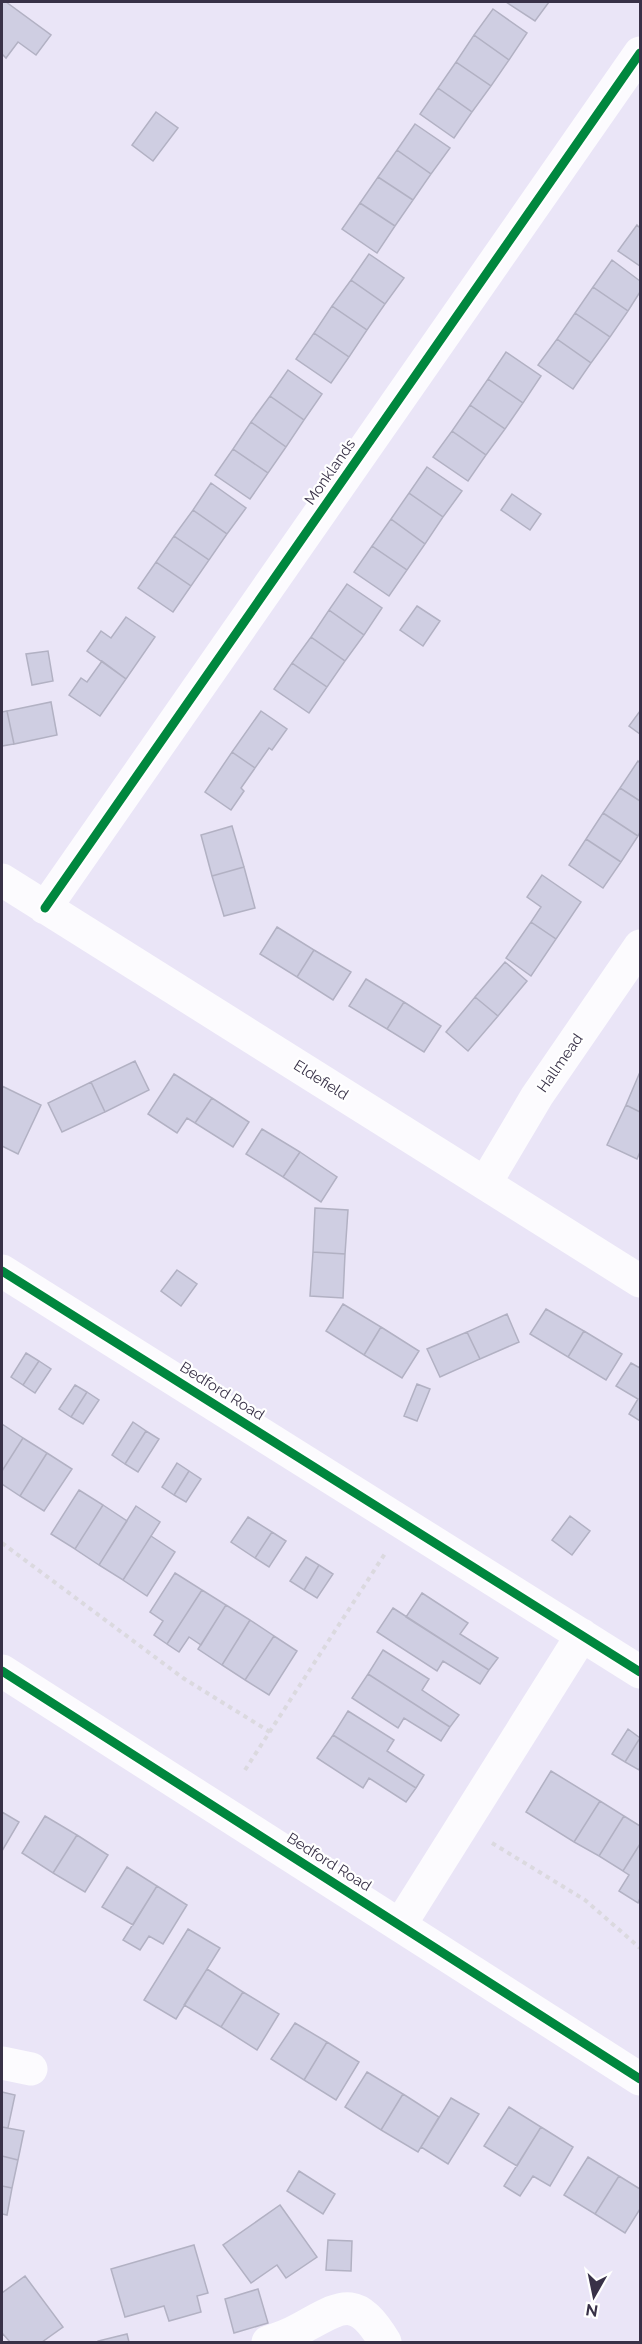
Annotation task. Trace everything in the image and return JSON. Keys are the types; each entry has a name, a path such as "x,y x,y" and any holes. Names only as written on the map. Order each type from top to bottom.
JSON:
{"street":[{"name":"Monklands","path":"45,908 640,53"},
{"name":"Eldefield","path":"2,880 486,1182 640,1281"},
{"name":"Hallmead","path":"486,1182 537,1096 640,946"},
{"name":"Bedford Road","path":"2,1270 640,1672"},
{"path":"400,1924 582,1635"},
{"name":"Bedford Road","path":"2,1671 640,2079"},
{"path":"268,2343 297,2331 336,2310 347,2308 362,2313 376,2327 385,2343"}],"path":[{"path":"245,1770 404,1523"},
{"path":"2,1543 183,1678 270,1732"},
{"path":"463,1825 585,1900 640,1948"}],"building":[{"path":"2,2 6,2 51,35 36,55 18,42 6,58 2,54"},
{"path":"506,2 549,2 535,21"},
{"path":"493,9 527,33 509,60 474,35"},
{"path":"474,35 509,60 491,86 456,62"},
{"path":"456,62 491,86 472,112 438,88"},
{"path":"438,88 472,112 454,138 420,114"},
{"path":"156,112 178,128 153,161 132,145"},
{"path":"415,124 450,148 431,174 397,150"},
{"path":"397,150 431,174 413,200 378,177"},
{"path":"378,177 413,200 395,226 360,203"},
{"path":"360,203 395,226 377,253 342,229"},
{"path":"637,225 640,228 640,266 618,251"},
{"path":"369,254 404,278 385,304 351,280"},
{"path":"612,260 640,281 640,292 628,311 593,287"},
{"path":"351,280 385,304 367,330 332,306"},
{"path":"593,287 628,311 610,337 575,313"},
{"path":"332,306 367,330 349,357 314,333"},
{"path":"575,313 610,337 591,363 557,339"},
{"path":"314,333 349,357 331,383 296,359"},
{"path":"557,339 591,363 573,389 538,365"},
{"path":"506,352 541,376 523,403 488,379"},
{"path":"288,370 322,394 304,420 270,396"},
{"path":"488,379 523,403 505,429 470,405"},
{"path":"270,396 304,420 286,447 251,422"},
{"path":"470,405 505,429 486,455 452,431"},
{"path":"251,422 286,447 268,473 233,449"},
{"path":"452,431 486,455 468,481 433,457"},
{"path":"233,449 268,473 250,499 215,475"},
{"path":"427,467 462,491 443,517 409,493"},
{"path":"211,483 246,508 227,534 193,510"},
{"path":"409,493 443,517 425,544 391,519"},
{"path":"512,494 541,514 530,530 501,510"},
{"path":"193,510 227,534 209,560 174,536"},
{"path":"391,519 425,544 407,570 372,546"},
{"path":"174,536 209,560 191,586 156,562"},
{"path":"372,546 407,570 389,596 354,572"},
{"path":"156,562 191,586 173,612 138,588"},
{"path":"347,584 382,608 364,635 329,610"},
{"path":"417,606 440,621 423,646 400,630"},
{"path":"329,610 364,635 345,661 311,637"},
{"path":"126,617 155,637 126,679 87,651 101,631 111,638"},
{"path":"311,637 345,661 327,687 292,663"},
{"path":"48,651 53,681 32,685 26,654"},
{"path":"102,661 126,679 100,716 69,695 81,678 87,682"},
{"path":"292,663 327,687 309,713 274,689"},
{"path":"51,702 57,735 14,744 7,711"},
{"path":"7,711 14,744 2,746 2,712"},
{"path":"261,711 287,729 272,750 269,748 255,768 232,752"},
{"path":"640,711 640,734 629,726"},
{"path":"232,752 255,768 241,788 244,791 231,810 205,792"},
{"path":"638,761 640,763 640,801 620,788"},
{"path":"620,788 640,801 638,836 603,813"},
{"path":"603,813 638,836 621,862 586,839"},
{"path":"232,826 244,867 212,876 201,835"},
{"path":"586,839 621,862 603,888 569,865"},
{"path":"244,867 255,908 224,916 212,876"},
{"path":"542,875 581,902 556,939 531,922 541,907 527,897"},
{"path":"531,922 556,939 531,976 506,958"},
{"path":"277,927 314,950 297,977 260,954"},
{"path":"314,950 351,972 333,1000 297,977"},
{"path":"505,962 527,981 498,1016 475,997"},
{"path":"366,979 404,1002 387,1029 349,1006"},
{"path":"475,997 498,1016 468,1051 446,1032"},
{"path":"404,1002 441,1026 424,1052 387,1029"},
{"path":"135,1061 149,1090 105,1112 91,1082"},
{"path":"640,1072 640,1112 626,1105"},
{"path":"174,1074 212,1098 195,1123 187,1118 177,1133 148,1114"},
{"path":"91,1082 105,1112 62,1132 48,1103"},
{"path":"2,1086 41,1105 18,1154 2,1146"},
{"path":"212,1098 249,1122 233,1147 195,1123"},
{"path":"626,1105 640,1112 640,1152 637,1159 607,1145"},
{"path":"262,1129 300,1152 283,1177 246,1154"},
{"path":"300,1152 337,1177 321,1202 283,1177"},
{"path":"315,1208 348,1210 345,1254 313,1252"},
{"path":"313,1252 345,1254 343,1298 310,1296"},
{"path":"177,1270 197,1284 181,1306 161,1291"},
{"path":"343,1304 381,1327 364,1355 326,1331"},
{"path":"546,1309 584,1331 568,1357 530,1334"},
{"path":"507,1314 519,1342 480,1359 467,1332"},
{"path":"381,1327 419,1351 402,1378 364,1355"},
{"path":"584,1331 622,1354 606,1380 568,1357"},
{"path":"467,1332 480,1359 440,1377 427,1349"},
{"path":"26,1353 39,1361 23,1385 11,1377"},
{"path":"39,1361 51,1369 35,1393 23,1385"},
{"path":"631,1363 640,1368 640,1421 629,1414 638,1399 616,1386"},
{"path":"417,1384 430,1389 417,1421 404,1416"},
{"path":"75,1385 87,1392 71,1417 59,1409"},
{"path":"87,1392 99,1400 83,1424 71,1417"},
{"path":"133,1422 146,1431 125,1464 112,1455"},
{"path":"2,1424 23,1438 2,1471"},
{"path":"146,1431 159,1439 138,1472 125,1464"},
{"path":"23,1438 47,1453 20,1496 2,1484 2,1471"},
{"path":"47,1453 72,1469 44,1511 20,1496"},
{"path":"177,1463 189,1471 174,1495 162,1487"},
{"path":"189,1471 201,1479 186,1502 174,1495"},
{"path":"79,1490 103,1505 75,1549 51,1534"},
{"path":"103,1505 127,1521 99,1565 75,1549"},
{"path":"136,1506 160,1522 123,1580 99,1565"},
{"path":"570,1516 590,1531 572,1555 552,1540"},
{"path":"248,1517 272,1532 255,1558 231,1542"},
{"path":"272,1532 286,1541 269,1567 255,1558"},
{"path":"151,1536 175,1552 147,1596 123,1580"},
{"path":"306,1557 319,1565 304,1590 290,1581"},
{"path":"319,1565 333,1574 317,1598 304,1590"},
{"path":"175,1573 202,1590 167,1644 154,1635 163,1621 150,1612"},
{"path":"202,1590 226,1605 201,1645 189,1637 179,1652 167,1644"},
{"path":"422,1593 468,1623 460,1634 498,1658 489,1670 406,1617"},
{"path":"226,1605 250,1620 222,1665 198,1649"},
{"path":"393,1608 489,1670 480,1684 443,1661 437,1671 377,1632"},
{"path":"250,1620 274,1636 245,1680 222,1665"},
{"path":"274,1636 297,1651 269,1695 245,1680"},
{"path":"383,1650 429,1679 422,1690 459,1715 450,1727 368,1674"},
{"path":"368,1674 450,1727 441,1741 404,1718 398,1728 352,1698"},
{"path":"348,1711 394,1740 387,1751 424,1775 416,1788 333,1735"},
{"path":"628,1729 640,1738 625,1762 612,1754"},
{"path":"333,1735 416,1788 406,1802 369,1778 363,1788 317,1758"},
{"path":"640,1738 640,1767 639,1770 625,1762"},
{"path":"551,1771 600,1801 574,1842 526,1812"},
{"path":"600,1801 624,1816 599,1856 574,1842"},
{"path":"2,1812 19,1822 2,1851"},
{"path":"45,1816 77,1835 53,1873 22,1853"},
{"path":"624,1816 640,1826 640,1844 623,1871 599,1856"},
{"path":"77,1835 108,1855 85,1892 53,1873"},
{"path":"640,1844 640,1898 638,1903 619,1891 629,1875 623,1871"},
{"path":"127,1867 157,1886 133,1925 102,1907"},
{"path":"157,1886 187,1905 163,1944 149,1936 140,1950 123,1940"},
{"path":"188,1929 220,1948 176,2019 144,2000"},
{"path":"207,1969 243,1992 221,2027 184,2005"},
{"path":"243,1992 279,2014 257,2050 221,2027"},
{"path":"295,2023 327,2042 304,2080 271,2059"},
{"path":"327,2042 359,2062 336,2100 304,2080"},
{"path":"367,2072 403,2094 381,2130 345,2107"},
{"path":"2,2092 15,2095 8,2128 2,2127"},
{"path":"403,2094 439,2117 418,2152 381,2130"},
{"path":"451,2098 479,2114 448,2164 421,2147"},
{"path":"509,2107 541,2127 517,2166 484,2146"},
{"path":"2,2127 24,2131 18,2160 2,2156"},
{"path":"541,2127 573,2147 550,2186 533,2176 520,2196 504,2186"},
{"path":"2,2156 18,2160 12,2188 2,2186"},
{"path":"588,2157 619,2176 595,2214 564,2195"},
{"path":"299,2171 335,2194 323,2214 287,2191"},
{"path":"619,2176 640,2189 640,2209 625,2233 595,2214"},
{"path":"2,2186 12,2188 7,2215 2,2214"},
{"path":"280,2205 317,2257 286,2278 277,2265 251,2283 223,2245"},
{"path":"328,2240 352,2241 351,2271 326,2270"},
{"path":"194,2245 208,2293 197,2296 201,2312 169,2321 164,2306 125,2317 111,2269"},
{"path":"25,2276 63,2327 42,2342 10,2342 2,2335 2,2293"},
{"path":"258,2289 268,2323 234,2333 225,2299"},
{"path":"127,2334 129,2342 98,2342 98,2341"}],"cycle path":[{"path":"45,908 640,53"},
{"path":"2,1271 640,1672"},
{"path":"2,1671 640,2079"}]}
